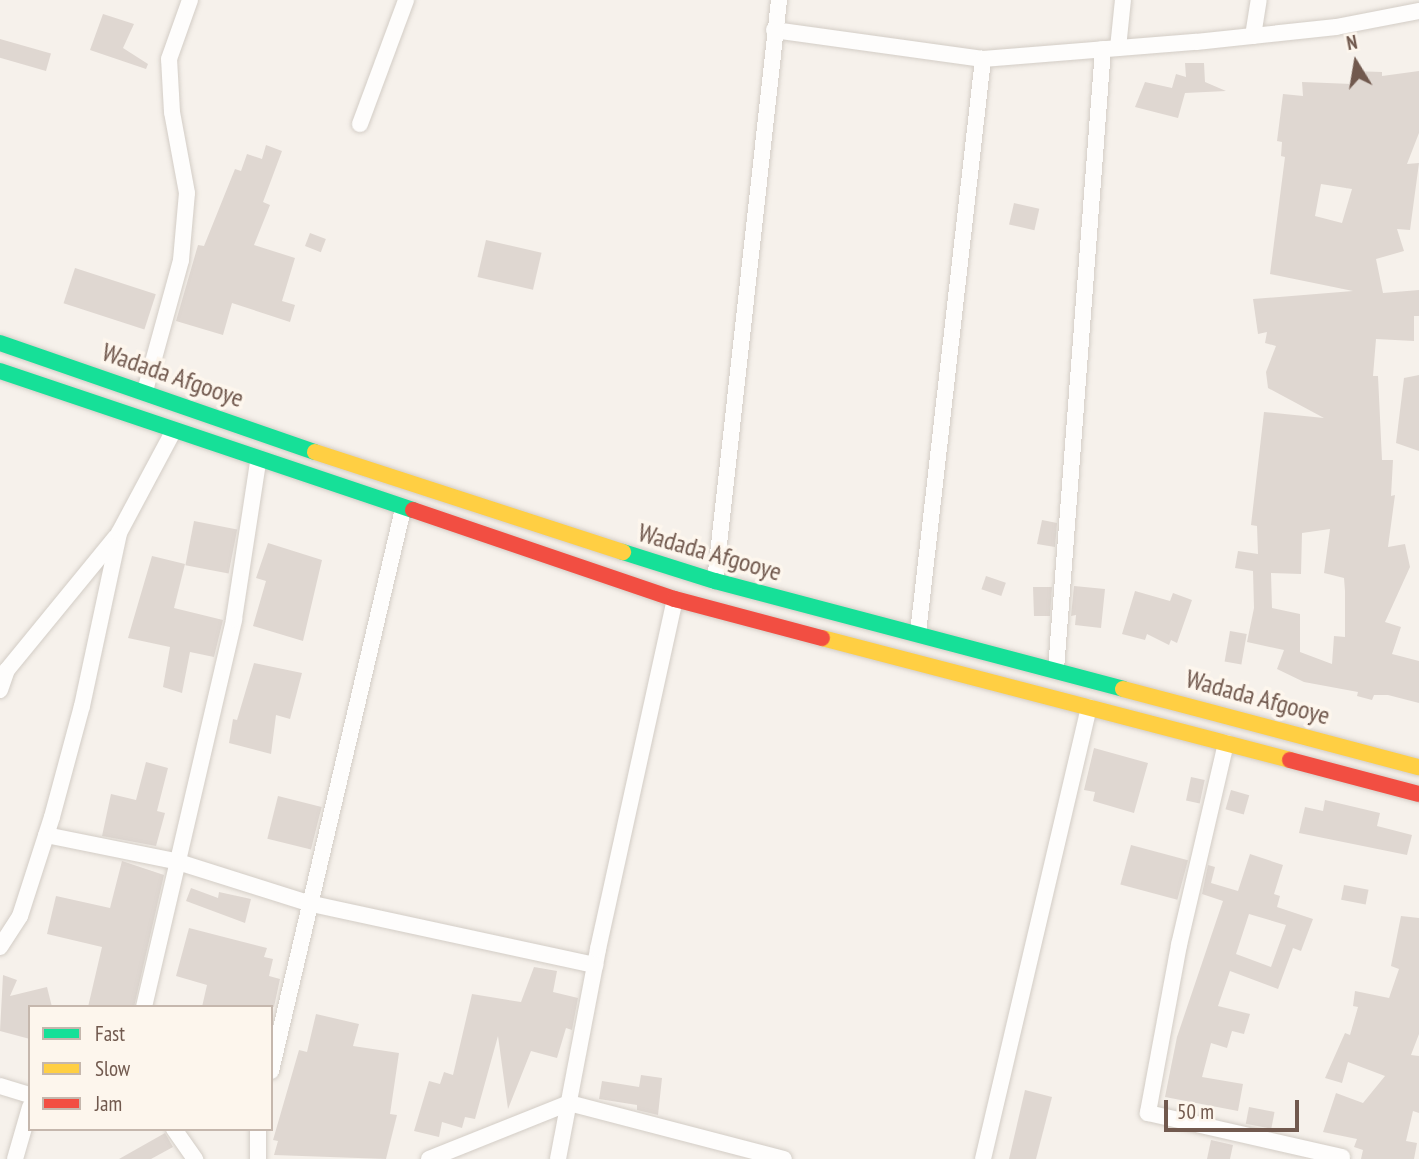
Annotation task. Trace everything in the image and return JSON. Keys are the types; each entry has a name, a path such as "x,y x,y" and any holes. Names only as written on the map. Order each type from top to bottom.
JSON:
{"highway":[{"name":"Wadada Afgooye","path":"0,343 416,487 715,581 1419,767"},
{"name":"Wadada Afgooye","path":"0,371 258,462 675,599 1419,794"}],"street":[{"path":"145,391 181,260 187,193 172,112 169,59 190,0"},
{"path":"360,124 406,0"},
{"path":"715,581 779,0"},
{"path":"1056,670 1110,48 1123,0"},
{"path":"1253,36 1259,0"},
{"path":"774,30 983,59 1253,36 1419,11"},
{"path":"918,633 983,59"},
{"path":"0,690 7,670 119,533 173,432"},
{"path":"144,1005 175,861 234,620 258,462"},
{"path":"273,1062 403,509"},
{"path":"0,947 20,916 46,835 82,706 119,533"},
{"path":"558,1159 595,965 675,599"},
{"path":"983,1159 1089,707"},
{"path":"1226,743 1179,945 1148,1113 1342,1157"},
{"path":"46,835 175,861 308,904 595,965"},
{"path":"0,1086 28,1094"},
{"path":"429,1159 569,1103 784,1159"},
{"path":"15,1159 28,1114"},
{"path":"175,1131 195,1159"},
{"path":"258,1131 258,1159"}],"building":[{"path":"103,14 134,24 123,48 148,64 146,69 90,50"},
{"path":"0,39 51,54 46,71 0,58"},
{"path":"1185,63 1204,63 1205,82 1226,91 1185,93 1178,118 1135,107 1145,82 1172,88 1176,74 1186,77"},
{"path":"1352,71 1382,72 1382,76 1419,71 1419,133 1407,164 1419,163 1410,230 1397,229 1404,251 1376,259 1383,293 1419,290 1419,316 1414,316 1414,341 1376,339 1373,376 1378,376 1382,460 1393,460 1391,496 1395,495 1388,547 1405,544 1410,567 1385,622 1401,627 1392,654 1419,661 1419,703 1388,695 1374,695 1372,700 1357,696 1358,692 1304,682 1277,669 1284,650 1247,642 1254,608 1253,571 1235,568 1238,551 1258,554 1257,526 1251,525 1264,412 1324,418 1268,388 1266,372 1276,346 1265,343 1267,332 1258,334 1253,299 1353,291 1270,274 1285,157 1281,156 1282,142 1277,141 1283,94 1303,96 1302,82 1352,84","holes":["1321,184 1352,189 1342,223 1315,216","1330,529 1324,573 1344,578 1345,591 1345,637 1334,636 1332,664 1300,652 1300,614 1272,608 1271,573 1301,574 1302,533"]},
{"path":"266,145 282,151 263,202 270,205 254,245 295,258 282,301 295,305 290,322 232,303 223,335 176,321 198,245 204,246 235,169 241,171 247,154 262,159"},
{"path":"1014,203 1039,209 1034,230 1009,224"},
{"path":"310,233 326,239 321,252 305,246"},
{"path":"486,240 542,253 533,290 477,277"},
{"path":"75,268 156,294 144,329 64,303"},
{"path":"1419,375 1419,451 1396,443 1404,378"},
{"path":"1042,520 1057,523 1055,547 1037,544"},
{"path":"194,521 237,529 229,574 185,565"},
{"path":"268,543 322,560 303,641 253,626 266,581 256,578"},
{"path":"152,556 185,564 174,608 223,620 214,657 190,652 182,693 163,687 170,647 128,638"},
{"path":"986,576 1006,583 1001,596 981,589"},
{"path":"1074,586 1105,589 1101,628 1075,625 1076,615 1071,616"},
{"path":"1033,587 1052,587 1050,616 1034,616"},
{"path":"1135,591 1170,601 1173,593 1192,600 1177,643 1171,640 1169,645 1147,634 1145,640 1122,634"},
{"path":"1230,631 1247,634 1241,664 1225,662"},
{"path":"254,663 302,673 290,719 276,715 271,754 229,743 233,719 237,720"},
{"path":"1094,748 1148,763 1134,813 1093,801 1095,792 1084,790"},
{"path":"146,762 168,768 157,811 165,813 156,846 102,836 111,794 136,800"},
{"path":"1191,777 1205,780 1200,803 1186,800"},
{"path":"1231,790 1249,795 1244,814 1225,809"},
{"path":"278,796 322,807 311,850 267,839"},
{"path":"1325,800 1380,813 1377,826 1412,835 1407,855 1299,833 1305,807 1323,811"},
{"path":"1131,845 1188,860 1177,900 1120,885"},
{"path":"1250,854 1283,865 1274,894 1280,896 1277,907 1313,919 1301,951 1293,948 1278,989 1230,971 1218,1006 1250,1014 1244,1034 1232,1031 1227,1048 1211,1043 1202,1077 1243,1084 1238,1111 1165,1097 1177,1037 1223,901 1202,894 1208,865 1215,867 1211,883 1238,891","holes":["1249,914 1286,925 1271,967 1236,954"]},
{"path":"122,861 164,875 134,1005 88,1005 102,947 47,934 56,896 110,908"},
{"path":"1344,885 1369,890 1366,904 1341,900"},
{"path":"191,888 218,898 219,892 251,899 245,923 186,901"},
{"path":"1401,916 1419,918 1419,1034 1411,1055 1419,1056 1419,1113 1413,1111 1406,1141 1417,1143 1414,1159 1361,1159 1363,1150 1354,1147 1357,1139 1323,1132 1336,1093 1363,1103 1385,1076 1348,1062 1342,1083 1325,1078 1345,1033 1350,1035 1358,1007 1353,1006 1355,991 1389,998 1399,969 1391,966"},
{"path":"189,928 267,948 264,957 273,959 269,976 280,979 274,1007 202,1005 207,985 176,976"},
{"path":"534,967 557,971 553,992 578,998 572,1030 566,1028 557,1058 531,1051 508,1109 498,1036 475,1119 465,1117 462,1128 442,1122 439,1137 414,1131 429,1081 440,1084 444,1072 453,1075 472,994 521,1002"},
{"path":"3,975 17,980 10,996 47,987 52,1005 28,1005 28,1038 0,1031"},
{"path":"316,1014 359,1024 353,1046 399,1053 390,1114 397,1115 386,1159 274,1155 278,1141 273,1140 299,1050 307,1052"},
{"path":"641,1075 662,1078 658,1115 637,1110 637,1105 599,1099 602,1081 639,1087"},
{"path":"1025,1090 1052,1097 1036,1159 1009,1159"},
{"path":"1249,1107 1275,1112 1271,1129 1246,1124"},
{"path":"165,1133 173,1147 151,1159 119,1159"},
{"path":"1211,1140 1233,1145 1230,1159 1207,1159"}],"traffic: fast":[{"path":"0,343 315,452"},
{"path":"0,371 413,510"},
{"path":"623,552 715,581 1123,689"}],"traffic: slow":[{"path":"315,452 623,552"},
{"path":"822,638 1290,760"},
{"path":"1123,689 1419,767"}],"traffic: jam":[{"path":"413,510 675,599 822,638"},
{"path":"1290,760 1419,794"}]}
